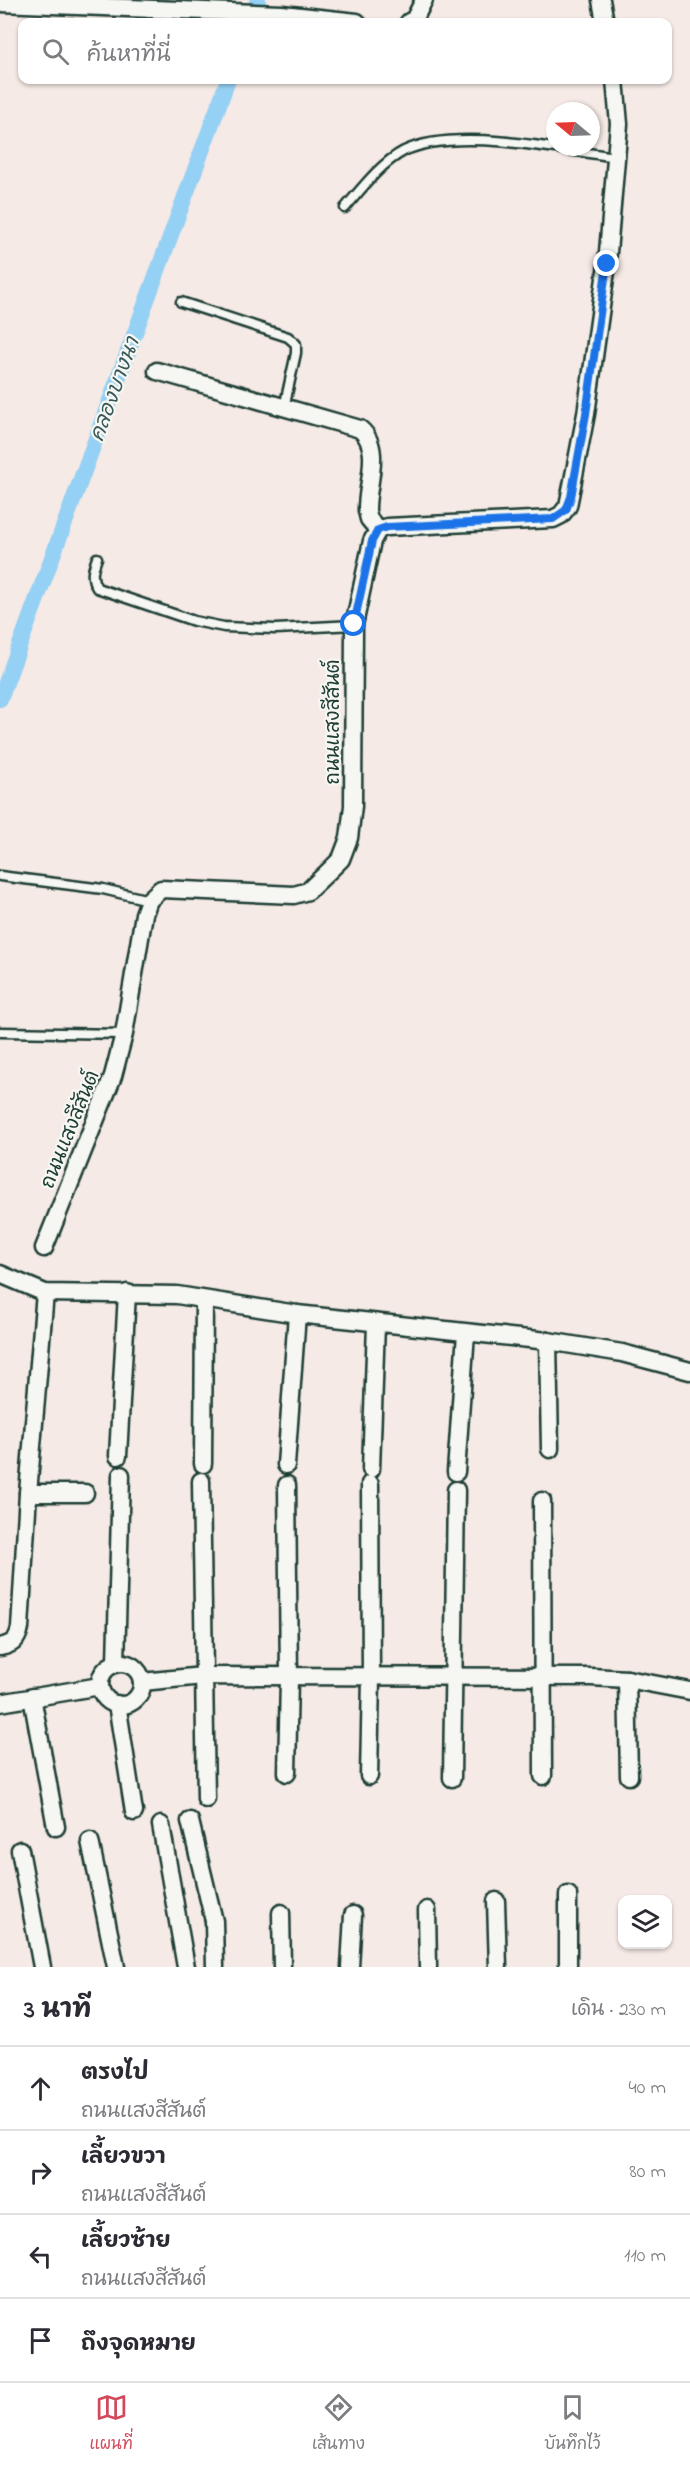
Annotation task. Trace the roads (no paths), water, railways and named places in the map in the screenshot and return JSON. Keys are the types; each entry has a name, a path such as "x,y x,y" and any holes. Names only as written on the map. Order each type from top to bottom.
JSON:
{"street":[{"path":"415,18 424,0"},
{"path":"601,0 603,18"},
{"path":"0,3 205,5 223,11 320,18"},
{"path":"156,371 360,429 369,437 373,449 367,511 369,519 378,530 387,527 553,519 566,510 571,497 586,414 607,264 617,157 619,124 615,84"},
{"name":"ถนนแสงสีสันต์","path":"44,1248 113,1076 124,1034 144,914 149,900 161,889 294,895 308,891 341,858 349,838 353,806 354,624 372,541 378,530"},
{"path":"0,1274 45,1293 177,1295 376,1324 548,1341 622,1353 690,1371"},
{"path":"0,1647 13,1644 21,1628 28,1493 45,1293"},
{"path":"118,1456 127,1293"},
{"path":"204,1300 202,1472 206,1799"},
{"path":"285,1466 297,1314"},
{"path":"369,1776 371,1477 376,1324"},
{"path":"456,1472 466,1333"},
{"path":"548,1341 550,1449"},
{"path":"116,1663 121,1475"},
{"path":"286,1485 289,1678 287,1773"},
{"path":"452,1778 456,1490"},
{"path":"28,1493 85,1493"},
{"path":"542,1502 543,1776"},
{"path":"116,1663 132,1666 142,1682 140,1693 130,1702 117,1704 105,1698 100,1686 106,1669 116,1663"},
{"path":"142,1682 203,1676 541,1677 627,1679 690,1691"},
{"path":"627,1679 629,1776"},
{"path":"0,1703 100,1686"},
{"path":"32,1697 56,1827"},
{"path":"117,1704 134,1812"},
{"path":"190,1821 214,1921 215,1967"},
{"path":"161,1825 186,1967"},
{"path":"90,1841 116,1967"},
{"path":"20,1850 42,1967"},
{"path":"568,1895 568,1967"},
{"path":"496,1901 498,1967"},
{"path":"427,1910 428,1967"},
{"path":"281,1913 282,1967"},
{"path":"350,1967 352,1915"}],"lane":[{"path":"345,208 364,185 392,159 426,142 448,139 484,141 617,157"},
{"path":"181,302 288,337 296,344 284,408"},
{"path":"96,558 92,581 96,588 195,621 247,629 354,624"},
{"path":"0,876 103,890 149,900"},
{"path":"0,1032 124,1034"}],"waterway":[{"name":"คลองบางนา","path":"251,18 258,0"},
{"name":"คลองบางนา","path":"0,699 227,84"}]}
